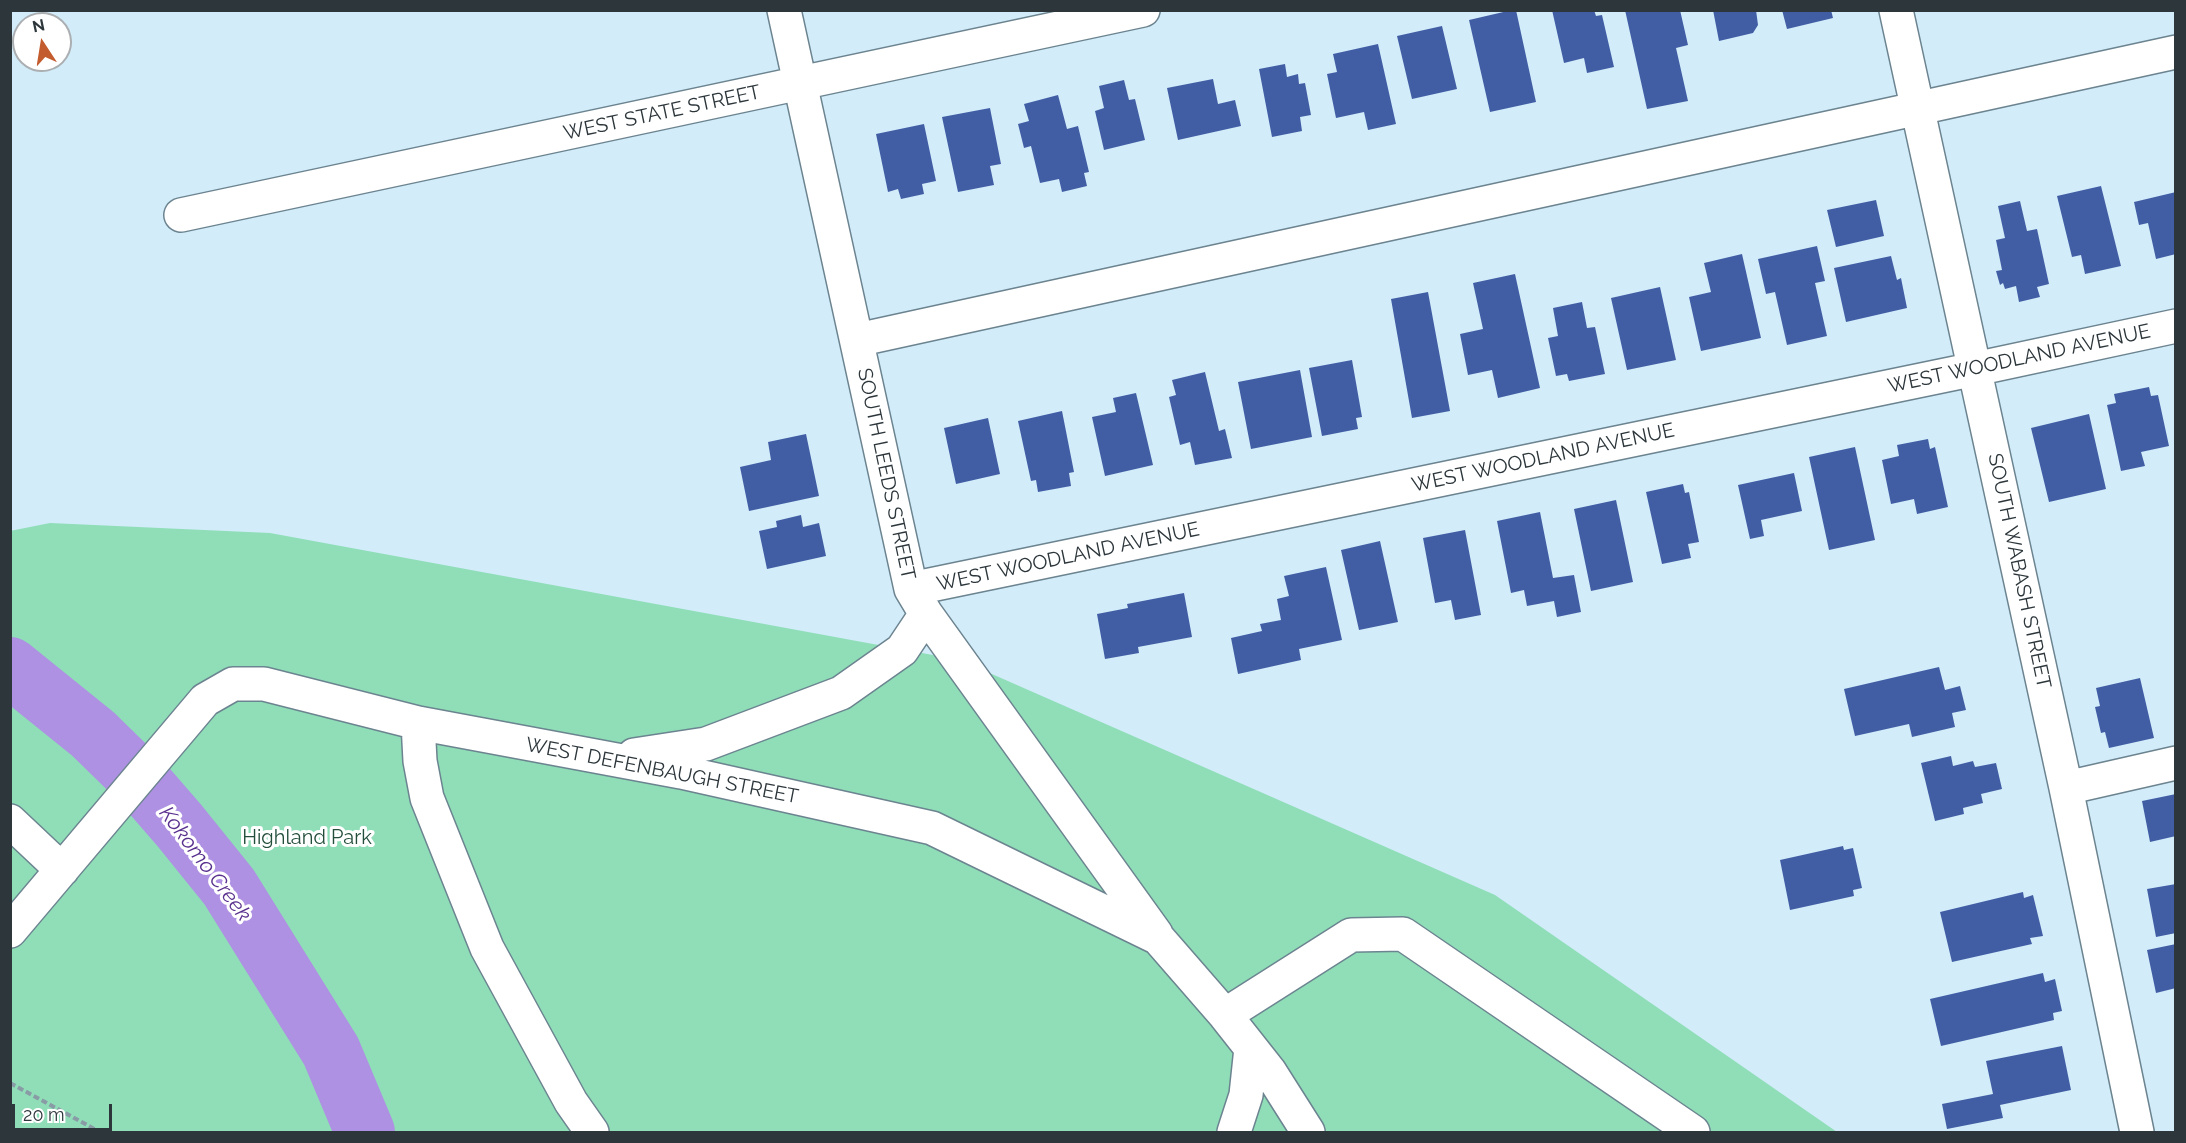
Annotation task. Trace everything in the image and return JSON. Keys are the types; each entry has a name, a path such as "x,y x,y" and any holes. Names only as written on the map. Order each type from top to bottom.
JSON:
{"street":[{"name":"SOUTH LEEDS STREET","path":"784,10 918,602 1158,938"},
{"name":"WEST STATE STREET","path":"181,214 1143,10"},
{"name":"SOUTH WABASH STREET","path":"1896,10 2066,788 2138,1132"},
{"path":"857,340 2175,52"},
{"name":"WEST WOODLAND AVENUE","path":"918,602 2175,326"},
{"path":"605,759 706,744 841,693 902,650 918,602"},
{"name":"WEST DEFENBAUGH STREET","path":"10,931 205,700 233,684 264,684 418,723 681,772 932,828 1158,938 1225,1015 1270,1072 1308,1132"},
{"path":"418,723 420,761 427,798 487,948 571,1102 592,1132"},
{"path":"2066,788 2175,763"},
{"path":"10,821 62,870"},
{"path":"1225,1015 1351,935 1403,934 1693,1132"},
{"path":"1234,1132 1246,1095 1251,1048"}],"path":[{"path":"10,1083 100,1132"}],"green space":[{"name":"Highland Park","path":"50,523 270,533 960,660 1495,895 1837,1132 11,1132 10,531"}],"building":[{"path":"1516,10 1536,102 1490,112 1469,20"},
{"path":"1552,10 1594,10 1596,16 1602,15 1614,67 1587,73 1584,58 1564,63"},
{"path":"1625,10 1680,10 1688,45 1676,48 1688,101 1647,109"},
{"path":"1713,10 1756,10 1758,25 1753,33 1719,41"},
{"path":"1782,10 1831,10 1833,18 1787,29"},
{"path":"1442,26 1457,89 1412,99 1397,36"},
{"path":"1378,44 1396,124 1368,130 1364,112 1336,118 1327,74 1337,72 1333,54"},
{"path":"1285,64 1287,77 1298,74 1299,84 1305,83 1311,115 1300,117 1302,131 1272,137 1259,69"},
{"path":"1213,79 1218,104 1235,100 1241,126 1178,140 1167,88"},
{"path":"1124,80 1129,100 1135,99 1145,140 1104,150 1095,111 1104,108 1099,86"},
{"path":"1058,95 1067,129 1078,126 1089,172 1084,173 1087,186 1062,192 1059,179 1040,183 1031,146 1024,148 1018,124 1029,121 1024,104"},
{"path":"990,108 1001,164 990,166 994,185 958,192 942,117"},
{"path":"924,124 936,181 922,184 924,194 901,199 898,189 888,192 876,134"},
{"path":"2101,186 2121,266 2085,274 2081,255 2072,257 2057,196"},
{"path":"2176,192 2176,254 2156,259 2148,223 2139,225 2134,202"},
{"path":"1876,200 1884,236 1836,247 1827,210"},
{"path":"2020,201 2027,231 2037,229 2049,284 2037,287 2040,297 2019,302 2016,286 2005,289 2003,283 2000,285 1996,271 2002,270 1996,240 2005,238 1998,206"},
{"path":"1817,246 1825,281 1815,283 1827,336 1787,345 1775,292 1766,294 1758,259"},
{"path":"1742,254 1761,338 1701,351 1689,297 1711,292 1704,263"},
{"path":"1891,256 1897,280 1901,278 1907,308 1846,322 1834,268"},
{"path":"1515,274 1540,388 1498,398 1492,370 1468,375 1460,334 1483,329 1473,283"},
{"path":"1660,287 1676,360 1627,370 1611,298"},
{"path":"1428,292 1450,411 1412,418 1391,299"},
{"path":"1582,302 1587,328 1595,327 1605,374 1569,381 1567,374 1556,376 1548,338 1558,336 1553,308"},
{"path":"1352,360 1362,417 1356,418 1358,429 1322,436 1309,368"},
{"path":"1300,370 1312,437 1251,449 1238,382"},
{"path":"1205,372 1219,431 1225,429 1232,458 1195,465 1190,442 1180,445 1169,397 1176,395 1172,380"},
{"path":"2149,387 2151,396 2158,395 2169,446 2141,452 2145,466 2121,471 2107,405 2116,403 2114,394"},
{"path":"1136,393 1153,465 1105,476 1092,417 1116,412 1113,398"},
{"path":"1062,411 1074,472 1069,473 1071,486 1038,492 1036,480 1031,481 1018,421"},
{"path":"2089,414 2106,489 2049,502 2031,428"},
{"path":"988,418 1000,474 956,484 944,428"},
{"path":"806,434 819,496 749,511 740,467 771,460 768,442"},
{"path":"1928,439 1930,449 1935,447 1948,507 1917,514 1914,499 1891,504 1882,460 1899,456 1897,445"},
{"path":"1855,447 1875,540 1829,550 1809,457"},
{"path":"1794,473 1802,511 1761,520 1764,536 1750,539 1738,485"},
{"path":"1683,484 1685,493 1689,492 1699,542 1688,544 1691,558 1662,564 1646,492"},
{"path":"1616,500 1633,582 1591,591 1574,509"},
{"path":"1540,512 1553,578 1574,575 1581,612 1557,617 1554,601 1527,606 1524,590 1511,593 1497,521"},
{"path":"801,515 803,527 819,523 826,556 767,569 759,531 777,527 776,521"},
{"path":"1465,530 1481,615 1455,620 1451,600 1435,603 1423,538"},
{"path":"1380,541 1398,622 1359,630 1341,550"},
{"path":"1326,567 1342,640 1299,649 1301,660 1238,674 1231,638 1262,631 1260,624 1281,620 1277,599 1289,596 1284,576"},
{"path":"1184,593 1192,637 1138,647 1139,653 1105,659 1097,614 1128,608 1127,604"},
{"path":"1939,667 1945,690 1960,686 1966,710 1952,713 1955,727 1912,737 1909,724 1855,736 1844,689"},
{"path":"2140,678 2154,738 2109,748 2105,732 2101,733 2095,707 2100,706 2096,688"},
{"path":"1951,756 1953,766 1973,761 1975,767 1996,763 2002,789 1981,794 1983,803 1963,808 1964,814 1935,821 1921,763"},
{"path":"2176,794 2176,836 2150,842 2142,801"},
{"path":"1843,846 1844,850 1853,848 1862,888 1853,890 1854,896 1790,910 1780,860"},
{"path":"2176,884 2176,933 2156,937 2147,889"},
{"path":"2023,892 2024,898 2033,895 2043,936 2030,938 2032,944 1952,962 1940,912"},
{"path":"2176,944 2176,988 2156,993 2147,950"},
{"path":"2043,973 2045,982 2055,979 2062,1011 2053,1013 2054,1020 1941,1046 1930,999"},
{"path":"2062,1046 2071,1090 2000,1105 2003,1118 1947,1129 1942,1104 1993,1094 1986,1061"}],"waterway":[{"name":"Kokomo Creek","path":"10,667 93,734 139,779 229,887 331,1051 365,1132"}]}
